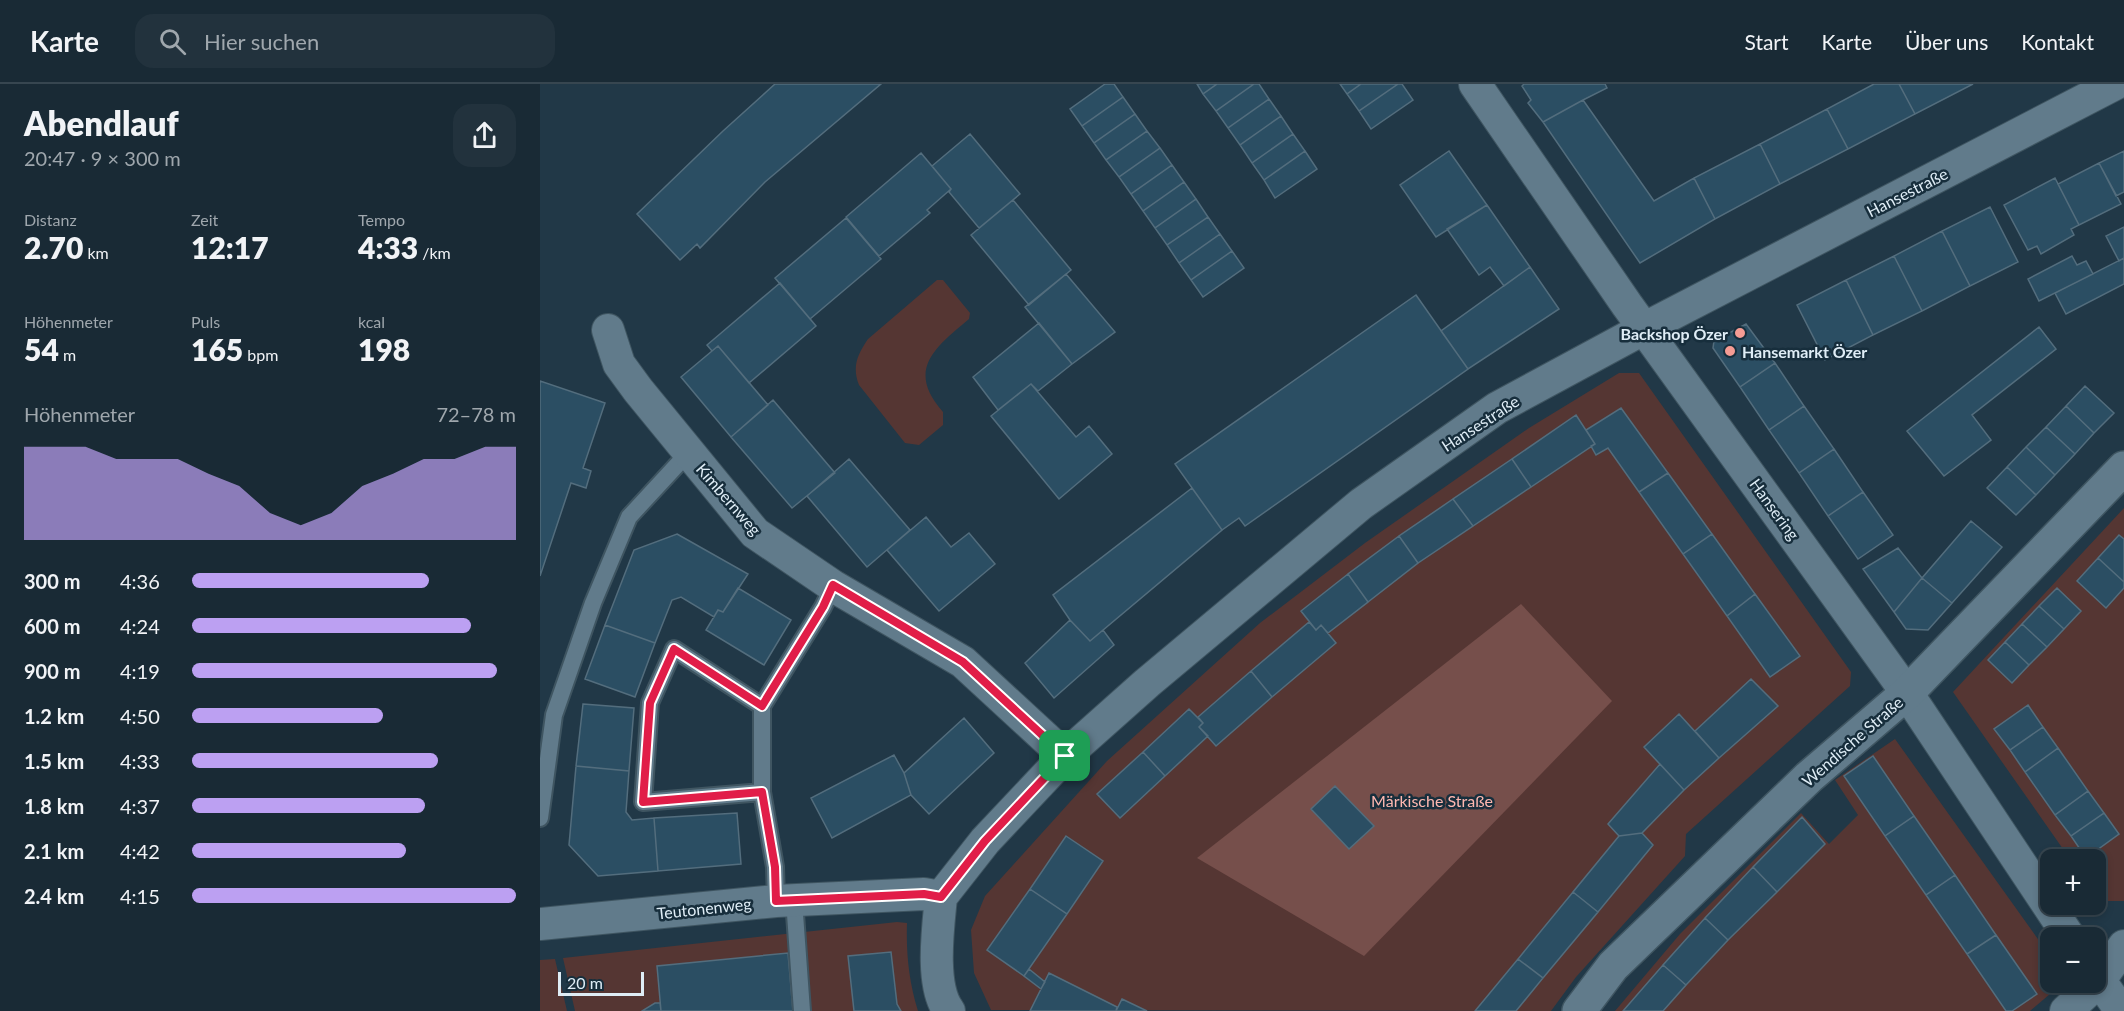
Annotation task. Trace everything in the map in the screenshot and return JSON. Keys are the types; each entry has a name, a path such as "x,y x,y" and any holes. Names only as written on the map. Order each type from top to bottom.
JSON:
{"street":[{"name":"Hansering","path":"1475,84 1645,328 1908,693 2063,927"},
{"name":"Hansestraße","path":"941,897 985,841 1065,756 1147,683 1361,504 1497,408 1645,328 2115,84"},
{"name":"Kimbernweg","path":"608,330 619,364 755,533 833,585 963,662 1065,756"},
{"name":"Wendische Straße","path":"1579,1011 1613,966 1809,777 1908,693 2124,468"},
{"name":"Teutonenweg","path":"540,924 785,901 924,894 941,897"},
{"path":"941,897 936,948 941,1001 949,1011"},
{"path":"2106,967 2124,946"},
{"path":"2106,990 2121,1011"},
{"path":"2066,1011 2083,993"}],"lane":[{"path":"540,818 554,715 593,603 629,517 689,452"},
{"path":"802,1011 785,901 775,867 762,792 762,706 823,607 833,585"},
{"path":"762,706 674,649 650,703 643,802 762,792"}],"green space":[{"path":"937,280 943,280 970,313 969,319 936,349 929,360 926,371 926,383 932,397 943,412 943,425 919,445 905,443 859,385 856,372 857,361 868,339"},
{"name":"Märkische Straße","path":"1619,373 1639,373 1851,672 1850,686 1686,834 1685,856 1576,977 1551,1011 991,1010 974,973 971,930 985,896 1107,761 1260,623 1365,543 1529,428"},
{"path":"2124,508 2124,901 2106,901 2106,849 2063,849 1953,692"},
{"name":"Märkische Straße","path":"1521,604 1612,701 1364,956 1197,858"},
{"path":"1895,739 2040,942 2040,993 2051,993 2030,1011 1615,1011 1680,934 1801,813 1829,844 1858,815 1835,780"},
{"path":"897,922 907,923 909,968 918,1011 575,1011 563,958"},
{"path":"555,959 567,1011 540,1011 540,960"}],"building":[{"path":"775,84 881,84 765,182 700,248 697,244 680,260 637,214"},
{"path":"1105,84 1114,84 1123,97 1082,126 1070,109"},
{"path":"1197,84 1217,84 1203,94"},
{"path":"1217,84 1254,84 1216,111 1203,94"},
{"path":"1254,84 1259,84 1269,99 1228,128 1216,111"},
{"path":"1340,84 1361,84 1347,94"},
{"path":"1361,84 1398,84 1359,111 1347,94"},
{"path":"1398,84 1402,84 1413,100 1371,129 1359,111"},
{"path":"1524,84 1605,84 1607,88 1543,122 1528,103 1531,100 1522,86"},
{"path":"1874,84 1899,84 1915,114 1848,149 1827,109"},
{"path":"1899,84 1973,84 1915,114"},
{"path":"1123,97 1135,114 1094,143 1082,126"},
{"path":"1269,99 1281,116 1240,145 1228,128"},
{"path":"1583,100 1654,201 1694,178 1715,219 1640,263 1543,122"},
{"path":"1827,109 1848,149 1780,184 1760,144"},
{"path":"1135,114 1147,131 1106,160 1094,143"},
{"path":"1281,116 1293,134 1252,163 1240,145"},
{"path":"1147,131 1160,148 1119,177 1106,160"},
{"path":"970,134 1020,194 979,228 949,192 951,189 932,166"},
{"path":"1293,134 1305,151 1264,180 1252,163"},
{"path":"1760,144 1780,184 1715,219 1694,178"},
{"path":"1160,148 1172,165 1131,194 1119,177"},
{"path":"1305,151 1317,169 1275,198 1264,180"},
{"path":"1449,151 1487,205 1436,237 1400,185"},
{"path":"2124,151 2124,192 2116,196 2099,163"},
{"path":"921,153 951,189 927,210 930,213 879,256 846,217"},
{"path":"2099,163 2121,204 2079,225 2058,184"},
{"path":"1172,165 1184,182 1143,211 1131,194"},
{"path":"2055,178 2079,225 2071,229 2074,235 2041,254 2037,246 2028,250 2004,205"},
{"path":"1184,182 1196,199 1155,228 1143,211"},
{"path":"1196,199 1208,217 1167,245 1155,228"},
{"path":"1013,200 1071,270 1029,305 971,235"},
{"path":"1487,205 1530,267 1504,286 1490,267 1479,275 1447,229"},
{"path":"1990,207 2018,262 1970,286 1942,231"},
{"path":"1208,217 1220,234 1179,263 1167,245"},
{"path":"846,218 881,259 810,319 775,278"},
{"path":"2124,227 2124,258 2119,261 2106,236"},
{"path":"1942,231 1970,286 1922,311 1894,256"},
{"path":"1220,234 1232,251 1191,280 1179,263"},
{"path":"1232,251 1244,268 1203,297 1191,280"},
{"path":"1894,256 1922,311 1873,335 1846,280"},
{"path":"2072,256 2077,265 2086,261 2093,274 2039,301 2028,279"},
{"path":"2124,258 2124,284 2066,314 2055,293"},
{"path":"1530,267 1559,309 1468,369 1441,331"},
{"path":"1066,274 1115,332 1072,364 1025,307"},
{"path":"1846,280 1873,335 1825,360 1797,305"},
{"path":"780,283 816,326 749,383 718,346 712,351 707,345"},
{"path":"1416,295 1468,369 1245,526 1239,518 1222,530 1175,464"},
{"path":"1039,323 1072,364 1038,391 1031,384 998,410 973,377"},
{"path":"1746,324 1775,363 1740,387 1713,348 1714,341"},
{"path":"2039,327 2056,349 1972,415 1991,440 1944,476 1907,431"},
{"path":"718,346 768,405 731,437 681,377"},
{"path":"1775,363 1804,406 1769,430 1740,387"},
{"path":"540,381 605,403 583,468 591,471 586,488 571,483 540,576"},
{"path":"1031,384 1076,437 1089,426 1112,454 1059,499 991,416"},
{"path":"2085,386 2114,413 2094,433 2066,406"},
{"path":"773,400 835,473 792,508 731,437"},
{"path":"1804,406 1834,449 1799,473 1769,430"},
{"path":"2066,406 2094,433 2075,454 2046,427"},
{"path":"1621,408 1668,473 1639,492 1608,448 1596,455 1591,446 1595,444 1586,430"},
{"path":"1576,415 1595,444 1531,487 1512,459"},
{"path":"2046,427 2075,454 2055,475 2026,447"},
{"path":"2026,447 2055,475 2036,495 2007,467"},
{"path":"1834,449 1863,492 1828,516 1799,473"},
{"path":"849,459 910,530 867,567 807,496"},
{"path":"1512,459 1531,487 1473,526 1453,499"},
{"path":"2007,467 2036,495 2016,515 1987,488"},
{"path":"1668,473 1712,534 1683,554 1639,492"},
{"path":"1192,488 1222,530 1090,641 1070,620 1053,595"},
{"path":"1863,492 1893,535 1858,559 1828,516"},
{"path":"1453,499 1473,526 1418,563 1399,536"},
{"path":"926,517 951,547 969,533 995,564 939,611 887,550"},
{"path":"1971,521 2002,547 1952,603 1922,578"},
{"path":"677,534 748,574 723,612 718,610 714,617 681,597 672,600 655,643 605,625 634,550"},
{"path":"1712,534 1755,594 1727,616 1683,554"},
{"path":"2119,535 2124,539 2124,582 2098,558"},
{"path":"1399,536 1418,563 1368,602 1348,574"},
{"path":"1898,548 1922,578 1894,612 1863,569"},
{"path":"2098,558 2124,582 2124,588 2106,608 2077,581"},
{"path":"1348,574 1368,602 1328,633 1321,625 1316,630 1301,611"},
{"path":"1922,578 1952,603 1928,630 1906,629 1894,612"},
{"path":"738,588 791,620 764,665 706,630 718,610 723,612"},
{"path":"2057,588 2081,611 2064,629 2039,606"},
{"path":"1755,594 1800,656 1770,677 1727,616"},
{"path":"2039,606 2064,629 2047,647 2022,624"},
{"path":"1070,620 1090,641 1103,630 1114,645 1054,698 1025,663"},
{"path":"1309,622 1316,630 1321,625 1336,643 1272,697 1251,671"},
{"path":"2022,624 2047,647 2029,665 2005,642"},
{"path":"605,625 655,643 635,697 585,679"},
{"path":"2005,642 2029,665 2012,683 1988,660"},
{"path":"1251,671 1272,697 1216,746 1199,727 1203,723 1198,717"},
{"path":"1751,679 1778,706 1719,758 1695,731"},
{"path":"583,704 634,708 629,771 576,766"},
{"path":"2028,705 2043,727 2010,750 1994,729"},
{"path":"1189,709 1203,723 1199,727 1208,736 1165,776 1143,752"},
{"path":"1679,714 1719,758 1684,790 1644,747"},
{"path":"964,718 994,753 929,814 911,795 904,773"},
{"path":"2043,727 2058,748 2025,772 2010,750"},
{"path":"2058,748 2088,791 2055,815 2025,772"},
{"path":"1143,752 1165,776 1120,818 1097,794"},
{"path":"894,755 904,773 911,795 832,838 811,798"},
{"path":"1873,756 1914,816 1885,836 1844,776"},
{"path":"1660,764 1684,790 1642,833 1619,836 1608,824"},
{"path":"576,766 629,771 626,812 632,820 654,818 658,871 598,876 569,845"},
{"path":"1335,786 1374,826 1349,849 1311,809"},
{"path":"2088,791 2104,813 2071,836 2055,815"},
{"path":"737,813 741,864 658,871 654,818"},
{"path":"2104,813 2119,834 2098,849 2080,849 2071,836"},
{"path":"1914,816 1955,875 1926,895 1885,836"},
{"path":"1802,817 1825,844 1777,892 1753,867"},
{"path":"1642,833 1653,845 1598,912 1573,892 1619,836"},
{"path":"1066,836 1103,861 1067,914 1030,889"},
{"path":"1753,867 1777,892 1728,940 1705,918"},
{"path":"1955,875 1996,935 1967,954 1926,895"},
{"path":"1030,889 1067,914 1024,976 987,950"},
{"path":"1573,892 1598,912 1543,978 1518,959"},
{"path":"1705,918 1728,940 1686,985 1663,965"},
{"path":"1996,935 2037,994 2012,1011 2006,1011 1967,954"},
{"path":"891,952 897,1004 901,1011 854,1011 848,956"},
{"path":"788,953 793,1011 661,1011 657,966"},
{"path":"1518,959 1543,978 1516,1011 1475,1011"},
{"path":"1663,965 1686,985 1663,1011 1623,1011"},
{"path":"1029,969 1045,982 1041,989 1024,976"},
{"path":"1049,973 1117,1007 1116,1011 1030,1011"},
{"path":"1122,999 1147,1011 1116,1011"},
{"path":"655,1003 660,1003 661,1011 642,1011"}],"place":[{"name":"Backshop Özer","path":"1740,333"},
{"name":"Hansemarkt Özer","path":"1730,351"}],"route":[{"path":"833,585 963,662 1065,756 985,841 941,897 924,894 776,901 775,867 762,792 643,802 650,703 674,649 762,706 823,607 833,585"}]}
